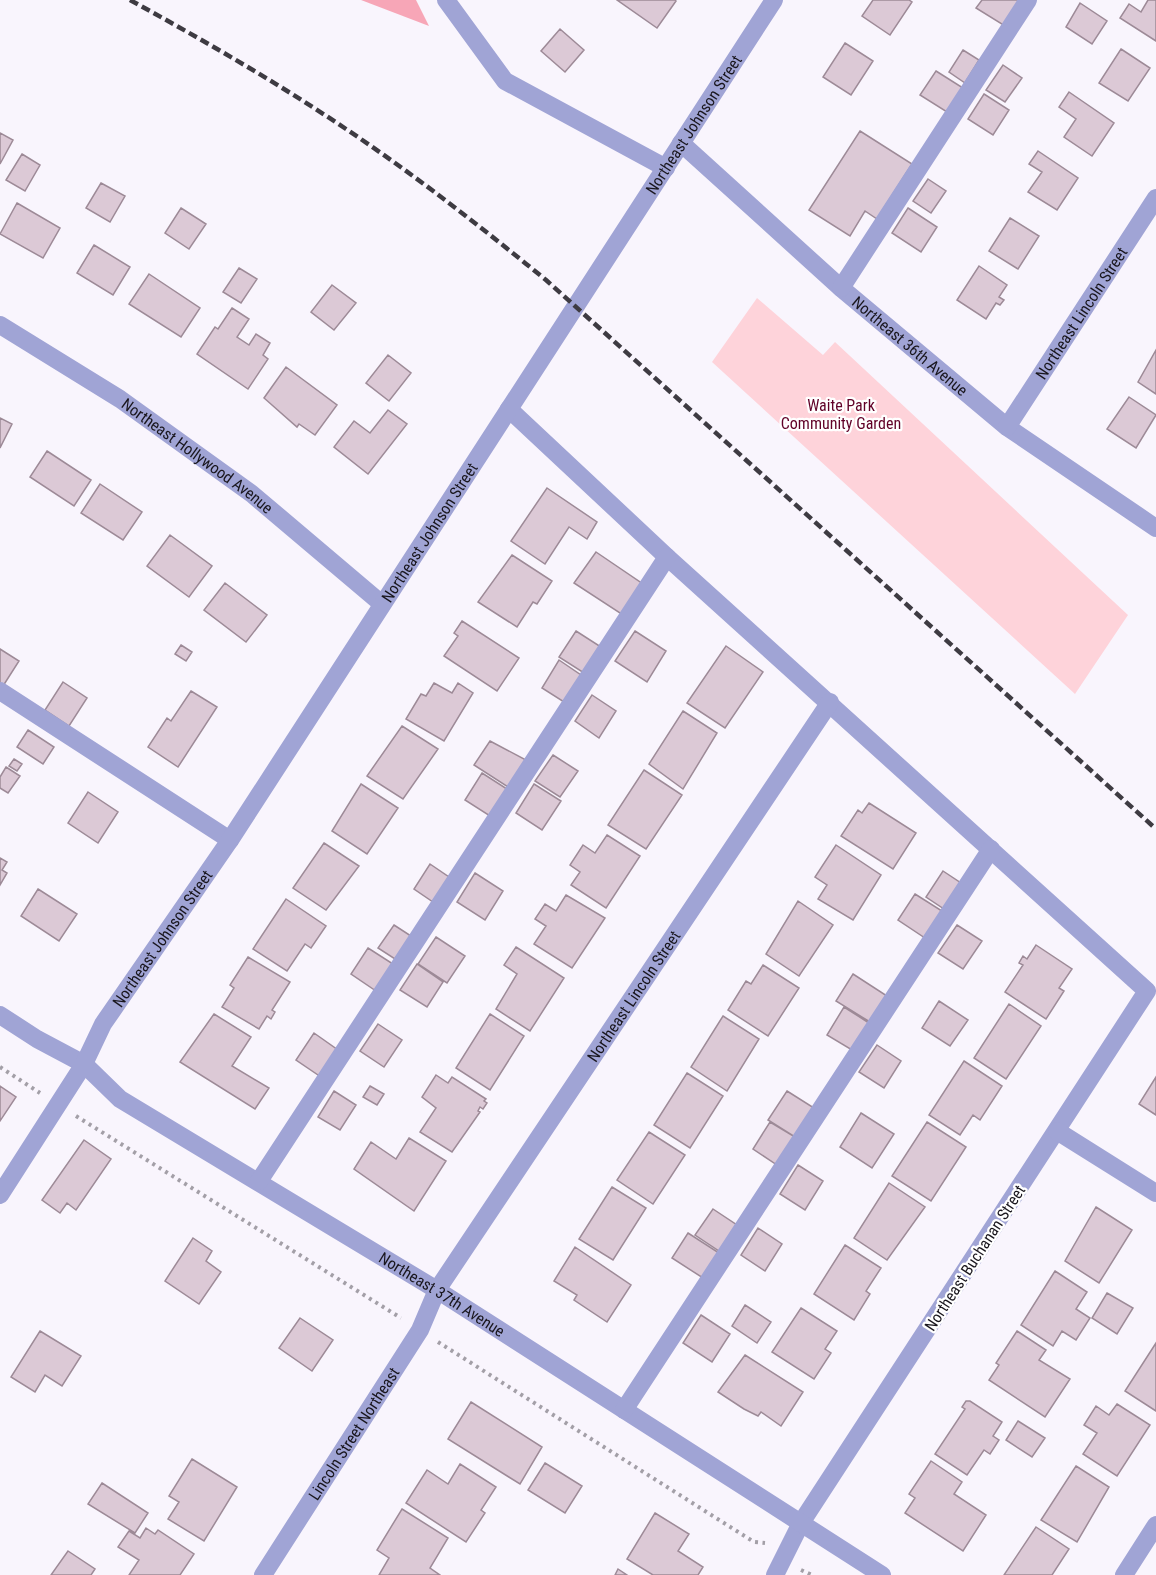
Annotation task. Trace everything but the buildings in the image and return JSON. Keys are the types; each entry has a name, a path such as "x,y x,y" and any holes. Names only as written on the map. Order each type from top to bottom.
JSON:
{"street":[{"path":"446,0 506,81 666,168"},
{"name":"Northeast Johnson Street","path":"0,1195 84,1064 103,1024 230,840 774,0"},
{"path":"841,288 1028,0"},
{"name":"Northeast 36th Avenue","path":"681,143 841,288 1007,427 1156,528"},
{"name":"Northeast Lincoln Street","path":"1007,427 1156,198"},
{"name":"Northeast Hollywood Avenue","path":"0,325 120,399 252,494 382,604"},
{"path":"509,409 667,557 991,849 624,1410"},
{"path":"259,1181 667,557"},
{"path":"0,691 230,840"},
{"name":"Northeast Lincoln Street","path":"437,1290 830,702"},
{"name":"Northeast Buchanan Street","path":"775,1575 801,1523 1147,991 991,849"},
{"name":"Northeast 37th Avenue","path":"0,1015 37,1040 84,1064 120,1099 437,1290 882,1575"},
{"path":"1057,1131 1156,1193"},
{"name":"Lincoln Street Northeast","path":"263,1575 420,1330 437,1290"},
{"path":"1124,1575 1156,1525"}],"path":[{"path":"0,1067 14,1076"},
{"path":"101,1132 403,1319"},
{"path":"450,1350 754,1542 770,1544"}],"green space":[{"name":"Waite Park Community Garden","path":"757,298 823,355 835,342 1128,615 1075,694 712,362"}],"shaded area":[{"path":"361,0 416,0 429,26"}],"railway":[{"path":"130,0 239,62 346,129 422,183 522,260 1156,829"}]}
